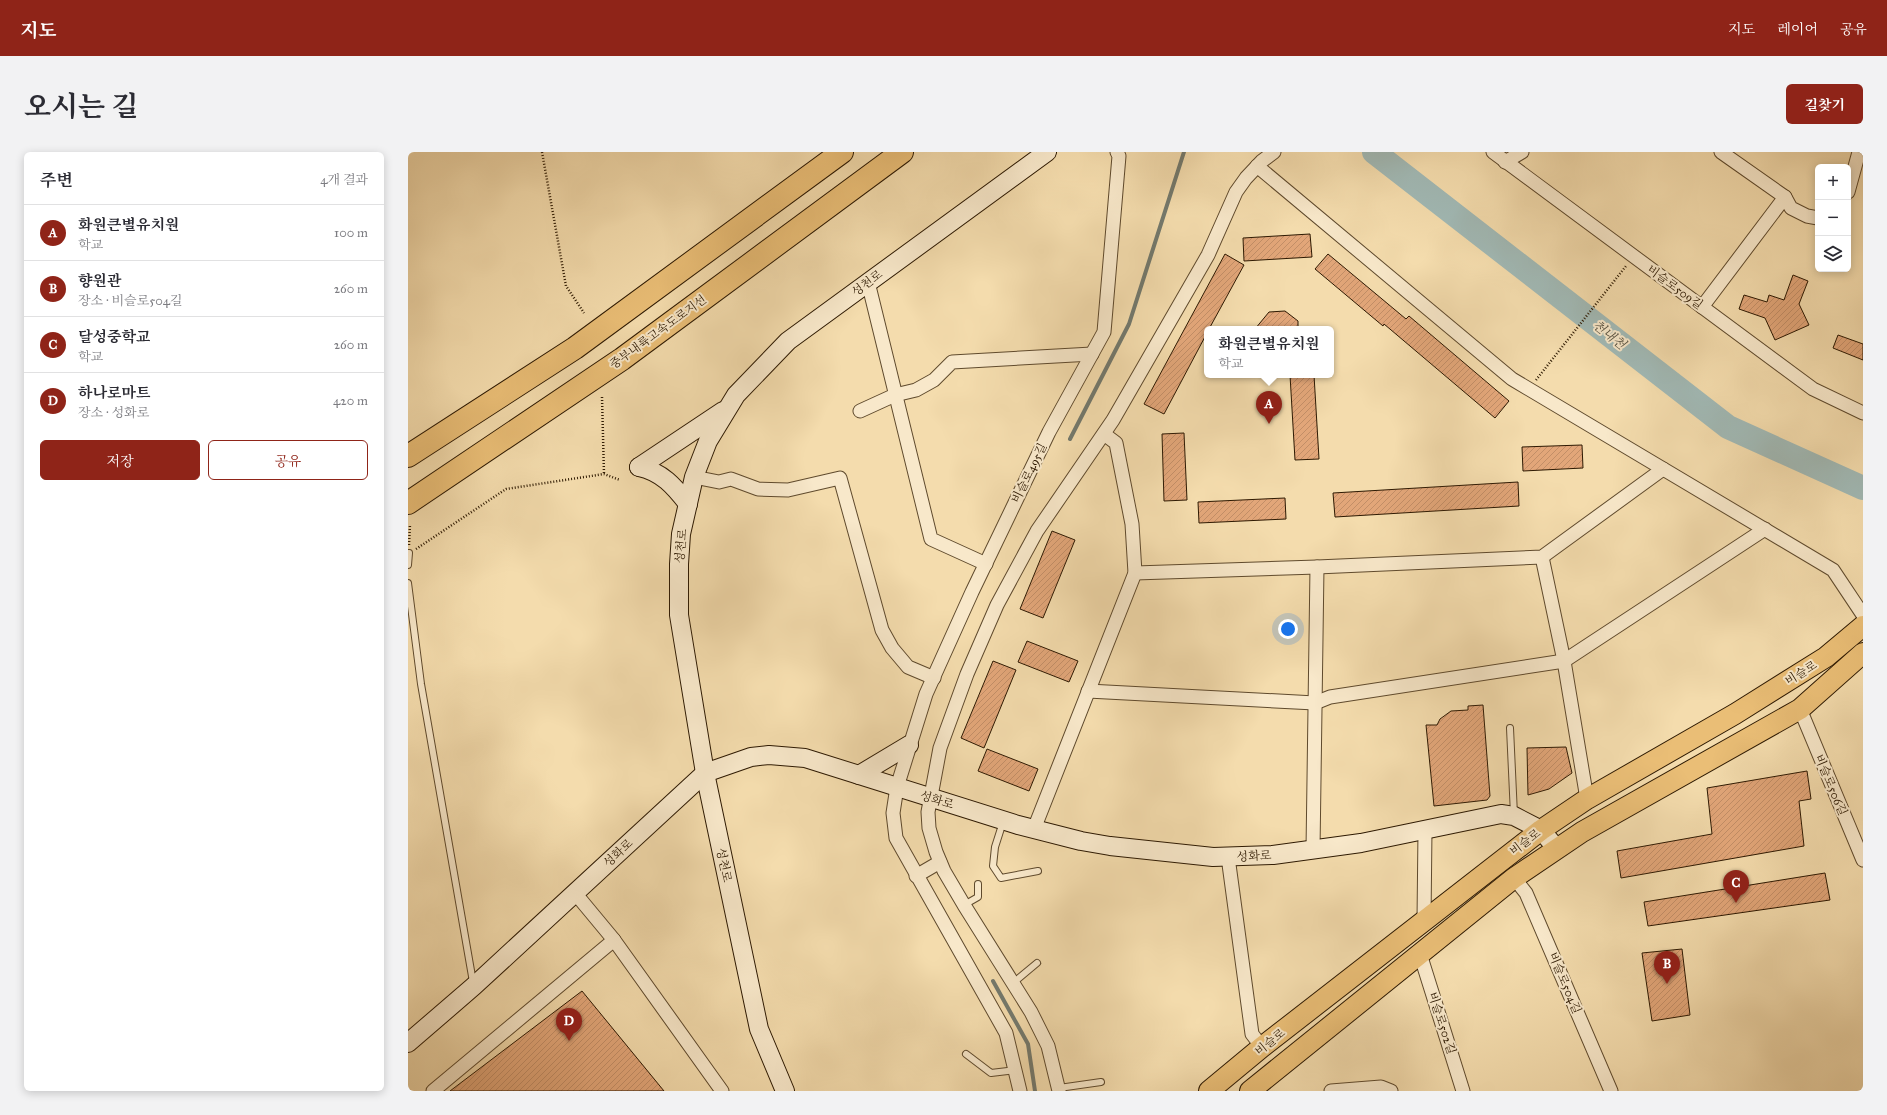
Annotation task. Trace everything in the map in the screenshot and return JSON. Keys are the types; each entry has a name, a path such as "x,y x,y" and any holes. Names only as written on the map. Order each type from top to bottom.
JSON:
{"highway":[{"path":"408,456 575,348 842,152"},
{"name":"중부내륙고속도로지선","path":"409,513 622,359 902,152"}],"main road":[{"name":"성천로","path":"785,1091 759,1029 705,773 679,615 680,541 694,477 708,441 736,395 788,341 1047,152"},
{"path":"639,468 726,410"},
{"path":"639,468 651,470 663,476 673,485 688,504"},
{"name":"비슬로","path":"1209,1091 1262,1047 1472,882 1541,830 1587,798 1630,775 1735,714 1826,657 1863,626"},
{"name":"비슬로","path":"1250,1091 1514,878 1557,849 1611,816 1800,709 1863,653"},
{"path":"859,775 909,745"},
{"name":"성화로","path":"408,1043 474,986 705,773 751,757 769,755 805,758 1034,829 1081,841 1110,846 1228,857 1274,855 1361,843 1501,814 1514,816 1541,830 1557,849"},
{"path":"1611,816 1606,802 1623,787 1630,775"},
{"path":"1472,882 1488,900"}],"street":[{"name":"비슬로495길","path":"1020,1091 1006,1033 916,876 896,838 893,813 897,787 926,694 1049,432 1104,332 1119,156 1117,152"},
{"path":"1059,1089 1048,1046 1014,983 964,905 940,862 929,828 928,812 929,797 940,748 967,674 997,605 1037,531 1104,434 1208,255 1236,192 1260,163 1274,152"},
{"name":"비슬로509길","path":"1493,152 1813,389 1863,413"},
{"path":"1505,162 1522,152"},
{"path":"1721,152 1785,197 1791,208 1807,216 1815,217"},
{"path":"1851,182 1860,152"},
{"path":"1260,163 1512,379 1833,570 1863,615"},
{"path":"1702,307 1785,197"},
{"path":"868,282 932,539 986,564"},
{"path":"860,411 895,395 916,390 934,380 952,362 1092,354"},
{"path":"1034,829 1135,573 1132,524 1116,443 1104,434"},
{"path":"1135,573 1317,568 1542,557 1663,469"},
{"path":"694,477 719,482 731,479 758,489 788,490 840,478 882,630 892,648 908,667 934,678"},
{"path":"1088,691 1315,703 1330,697 1564,661 1765,529"},
{"path":"1542,557 1564,661 1587,798"},
{"path":"1313,850 1317,568"},
{"name":"비슬로506길","path":"1800,709 1863,860"},
{"path":"1424,920 1425,830"},
{"path":"1228,857 1252,1034 1262,1047"},
{"path":"916,876 940,862"},
{"name":"비슬로504길","path":"1514,878 1526,893 1611,1091"},
{"path":"575,893 614,940 722,1091"},
{"path":"433,1091 614,940"},
{"name":"비슬로502길","path":"1420,954 1463,1091"},
{"path":"1331,1091 1381,1088 1391,1091"}],"lane":[{"path":"408,565 409,553"},
{"path":"408,583 421,684 474,986"},
{"path":"1510,728 1514,816"},
{"path":"1004,820 995,847 993,866 1002,878 1038,871"},
{"path":"964,905 978,897 978,884"},
{"path":"1014,983 1037,963"},
{"path":"966,1054 991,1073 1016,1070"},
{"path":"1059,1089 1101,1082"}],"path":[{"path":"542,152 566,286 584,313"},
{"path":"1534,384 1625,268"},
{"path":"602,397 604,474"},
{"path":"409,553 506,489 604,474 620,480 639,468"},
{"path":"409,513 409,553"}],"building":[{"path":"1310,234 1312,257 1244,261 1243,238"},
{"path":"1225,254 1244,265 1211,326 1204,326 1204,339 1164,414 1144,404"},
{"path":"1328,254 1406,319 1409,316 1509,401 1495,418 1384,324 1383,326 1315,269"},
{"path":"1793,275 1808,281 1799,304 1809,325 1775,340 1765,318 1739,309 1744,295 1767,302 1769,295 1784,300"},
{"path":"1285,311 1298,321 1298,326 1257,326 1269,312"},
{"path":"1838,335 1863,344 1863,360 1833,348"},
{"path":"1290,378 1314,378 1319,459 1295,460"},
{"path":"1184,433 1187,500 1164,501 1162,434"},
{"path":"1582,445 1583,468 1523,471 1522,447"},
{"path":"1518,482 1519,506 1335,517 1333,493"},
{"path":"1285,498 1286,519 1199,523 1198,502"},
{"path":"1052,531 1075,540 1043,618 1020,609"},
{"path":"1027,641 1078,661 1069,682 1018,662"},
{"path":"993,661 1016,670 984,748 961,738"},
{"path":"1483,705 1490,796 1487,800 1434,806 1426,725 1437,725 1440,719 1451,711 1468,710 1468,706"},
{"path":"1566,747 1572,773 1549,789 1528,795 1527,748"},
{"path":"987,749 1038,769 1029,791 978,771"},
{"path":"1807,771 1811,799 1799,801 1804,846 1621,878 1617,851 1712,834 1707,788"},
{"path":"1825,873 1830,900 1648,926 1644,902"},
{"path":"1682,949 1690,1015 1652,1021 1642,953"},
{"path":"582,991 664,1091 450,1091"}],"waterway":[{"path":"1070,439 1129,324 1184,152"},
{"name":"천내천","path":"1374,152 1728,427 1863,488"},
{"path":"993,981 1028,1044 1035,1091"}],"place":[{"name":"화원큰별유치원","path":"1269,424"},
{"name":"달성중학교","path":"1736,903"},
{"name":"향원관","path":"1667,984"},
{"name":"하나로마트","path":"569,1041"}]}
